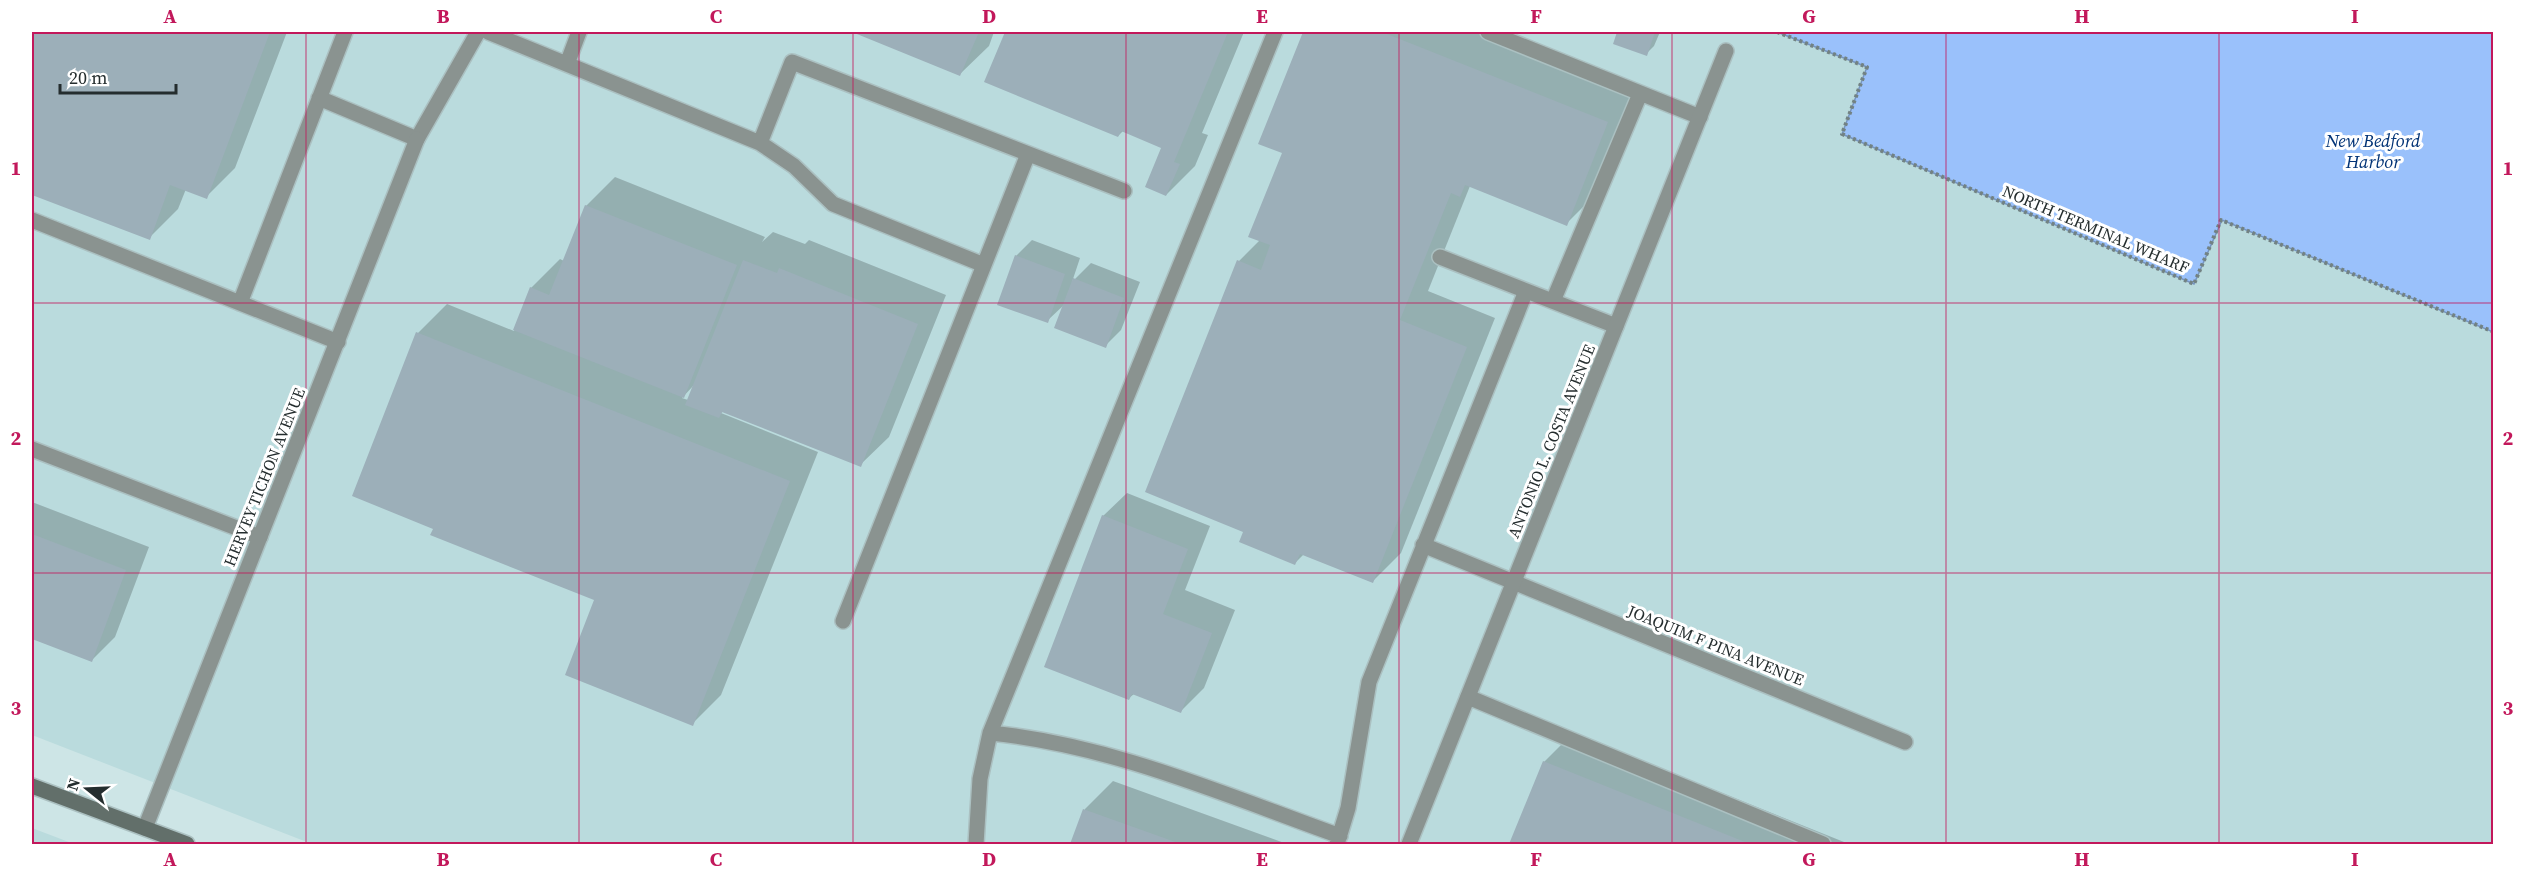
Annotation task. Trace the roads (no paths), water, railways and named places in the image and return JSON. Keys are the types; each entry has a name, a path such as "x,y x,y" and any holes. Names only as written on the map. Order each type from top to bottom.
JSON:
{"street":[{"path":"240,303 345,32"},
{"name":"HERVEY TICHON AVENUE","path":"145,828 417,139 478,32"},
{"path":"488,32 760,143 794,166 834,204 984,265"},
{"path":"567,64 579,32"},
{"path":"976,844 980,779 990,734 1275,32"},
{"path":"1488,32 1700,117"},
{"name":"ANTONIO L. COSTA AVENUE","path":"1409,844 1726,51"},
{"path":"760,143 792,62 1124,191"},
{"path":"1553,301 1640,94"},
{"path":"319,98 417,139"},
{"path":"843,621 1028,154"},
{"path":"32,220 338,342"},
{"path":"1440,257 1616,326"},
{"path":"990,734 1056,742 1111,755 1338,840 1351,791 1369,682 1526,291"},
{"path":"32,449 260,537"},
{"name":"JOAQUIM F PINA AVENUE","path":"1423,545 1905,742"},
{"path":"1468,697 1823,844"},
{"path":"32,786 187,844"}],"water":[{"name":"New Bedford Harbor","path":"1777,32 2493,32 2493,332 2222,220 2194,284 1842,134 1867,67"}]}
